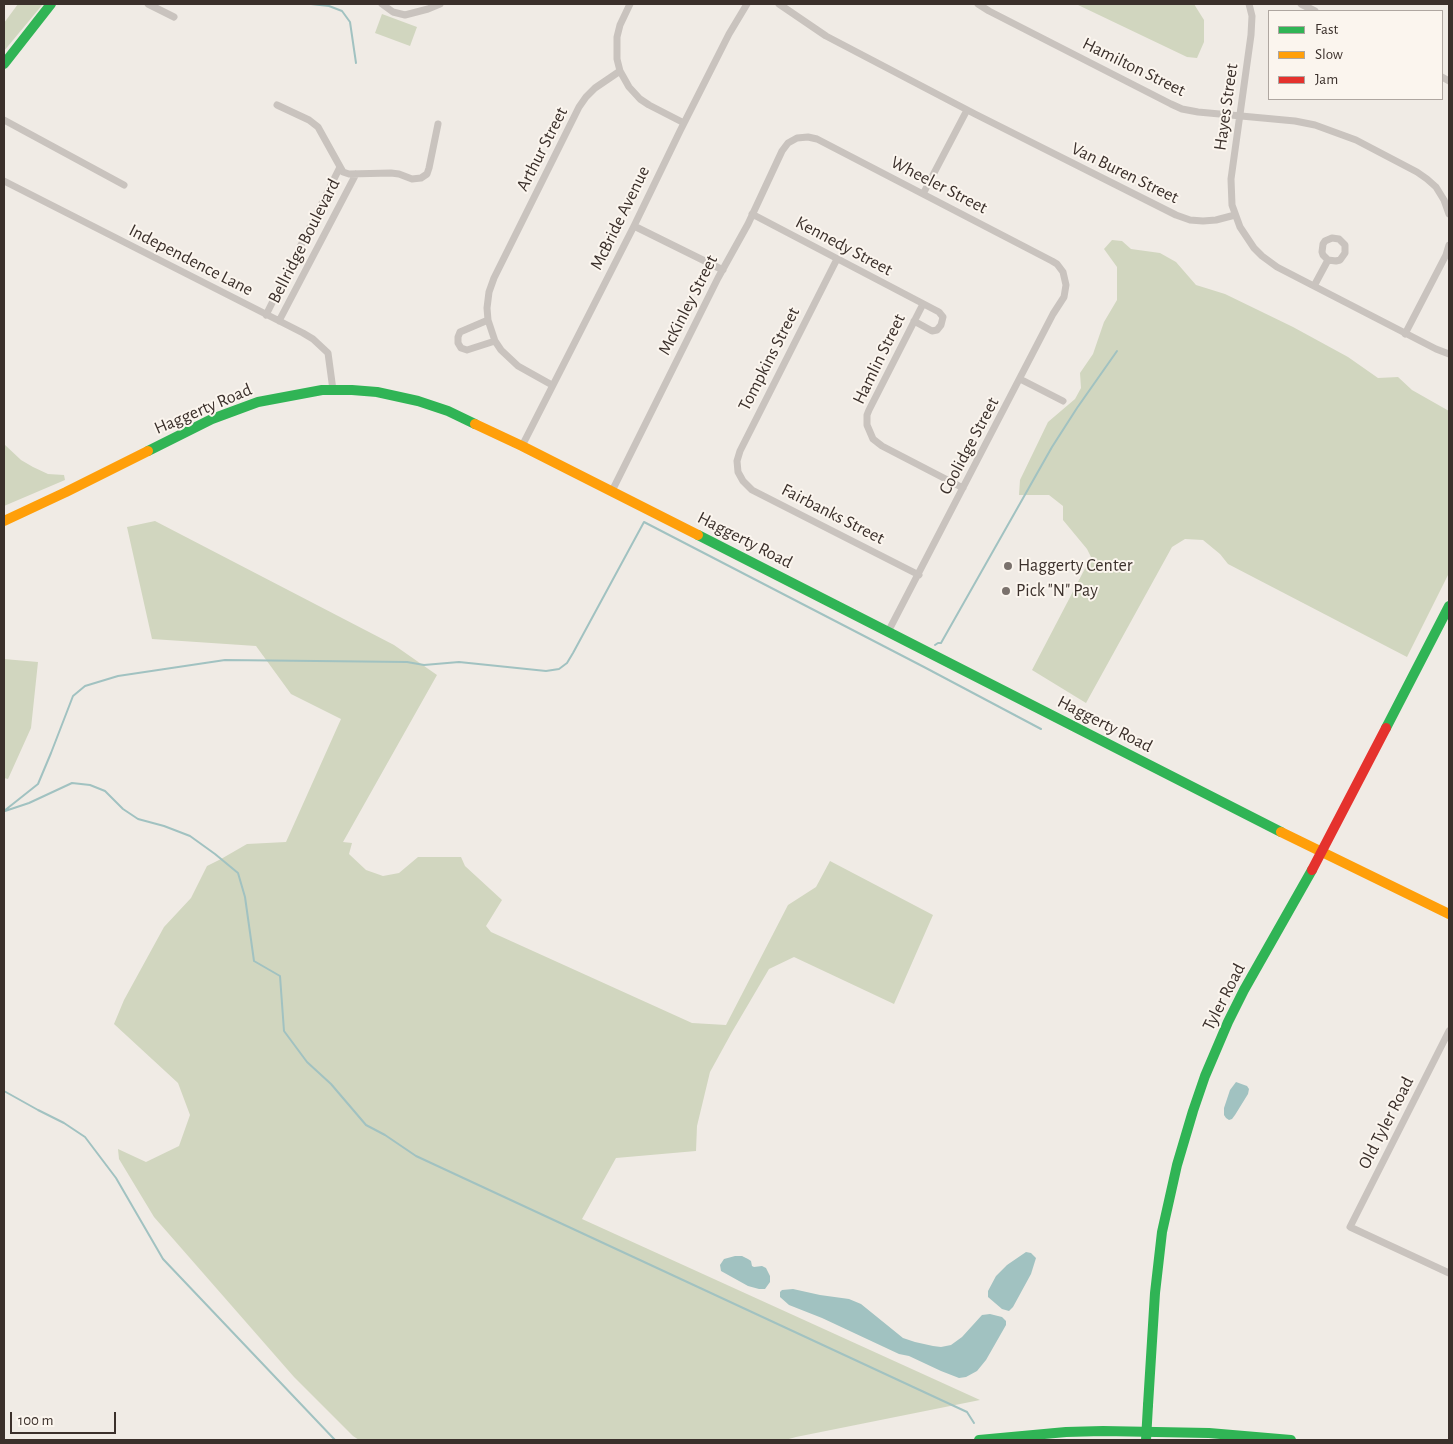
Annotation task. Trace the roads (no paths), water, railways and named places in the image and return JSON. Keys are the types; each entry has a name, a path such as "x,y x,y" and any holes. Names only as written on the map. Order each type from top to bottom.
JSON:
{"main road":[{"path":"4,64 51,4"},
{"name":"Haggerty Road","path":"4,521 242,407 274,398 322,390 377,392 418,401 448,411 522,446 1322,852 1449,914"},
{"name":"Tyler Road","path":"1146,1440 1158,1262 1169,1199 1193,1111 1216,1048 1244,990 1322,852 1449,606"},
{"path":"979,1440 1103,1431 1185,1432 1291,1440"}],"street":[{"path":"148,4 174,17"},
{"path":"382,4 394,12 405,15 440,4"},
{"path":"630,4 620,25 617,37 617,59 620,71 629,87 640,99 684,123"},
{"name":"McBride Avenue","path":"522,446 729,34 747,4"},
{"name":"Van Buren Street","path":"779,4 826,36 967,110 1176,215 1190,220 1203,221 1235,215"},
{"name":"Hamilton Street","path":"978,4 1171,104 1198,112 1295,121 1315,125 1346,136 1417,172 1436,187 1447,200 1449,214"},
{"name":"Hayes Street","path":"1235,215 1230,179 1251,34 1252,16 1249,4"},
{"path":"1301,4 1314,10"},
{"name":"Arthur Street","path":"552,385 518,366 508,358 495,341 488,320 488,299 494,278 579,107 594,88 620,71"},
{"path":"277,105 309,120 318,127 343,172 352,174 391,173 412,179 421,178 427,174 429,168 438,124"},
{"path":"923,194 967,110"},
{"path":"4,120 124,185"},
{"name":"Wheeler Street","path":"797,138 808,137 817,139 1058,264 1063,272"},
{"name":"McKinley Street","path":"612,491 782,151 788,143 797,138"},
{"name":"Bellridge Boulevard","path":"266,315 340,167"},
{"name":"Bellridge Boulevard","path":"279,321 352,174"},
{"name":"Independence Lane","path":"4,181 313,340 328,353 333,390"},
{"name":"Kennedy Street","path":"752,214 939,312 943,317 941,325 937,330 932,331 914,322"},
{"path":"1235,215 1245,236 1262,256 1277,267 1436,350 1449,354"},
{"path":"634,226 723,270"},
{"path":"1405,334 1446,255 1449,245"},
{"name":"Tompkins Street","path":"739,474 737,461 740,451 837,259"},
{"path":"1314,286 1328,260"},
{"name":"Coolidge Street","path":"888,632 1053,314 1064,297 1066,285 1063,272"},
{"name":"Hamlin Street","path":"923,304 869,410 866,420 868,430 873,439 882,446 964,488"},
{"path":"488,320 460,332 458,343 461,348 467,350 495,341"},
{"path":"1020,379 1063,401"},
{"name":"Fairbanks Street","path":"739,474 752,490 918,575"},
{"name":"Old Tyler Road","path":"1449,1031 1350,1227 1449,1273"}],"water":[{"path":"1236,1082 1247,1086 1249,1089 1235,1115 1229,1120 1224,1115 1224,1108 1230,1090"},
{"path":"1026,1252 1031,1253 1036,1258 1031,1274 1013,1307 1009,1311 1002,1309 988,1297 988,1291 996,1276 1007,1265"},
{"path":"742,1256 748,1259 754,1267 762,1266 766,1268 770,1276 770,1282 765,1289 748,1286 721,1271 720,1265 724,1259"},
{"path":"793,1289 849,1299 861,1304 903,1338 933,1346 951,1345 962,1337 982,1315 990,1314 1002,1317 1006,1321 1006,1325 986,1360 977,1371 966,1377 959,1378 909,1356 899,1354 822,1318 789,1305 780,1297 780,1292"}],"waterway":[{"path":"311,4 329,6 342,11 350,22 356,63"},
{"path":"935,645 941,643 1052,447 1117,351"},
{"path":"4,811 38,784 73,696 85,686 118,676 225,660 407,662 424,665 459,662 546,671 559,669 567,663 573,653 644,522 1041,729"},
{"path":"5,811 29,803 72,783 90,785 105,791 123,809 138,819 190,836 238,873 245,897 254,961 280,976 284,1031 307,1062 331,1084 366,1125 385,1135 416,1156 967,1412 974,1423"},
{"path":"4,1091 64,1123 85,1137 116,1178 163,1259 335,1440"}],"place":[{"name":"Haggerty Center","path":"1008,566"},
{"name":"Pick \"N\" Pay","path":"1006,591"}]}
